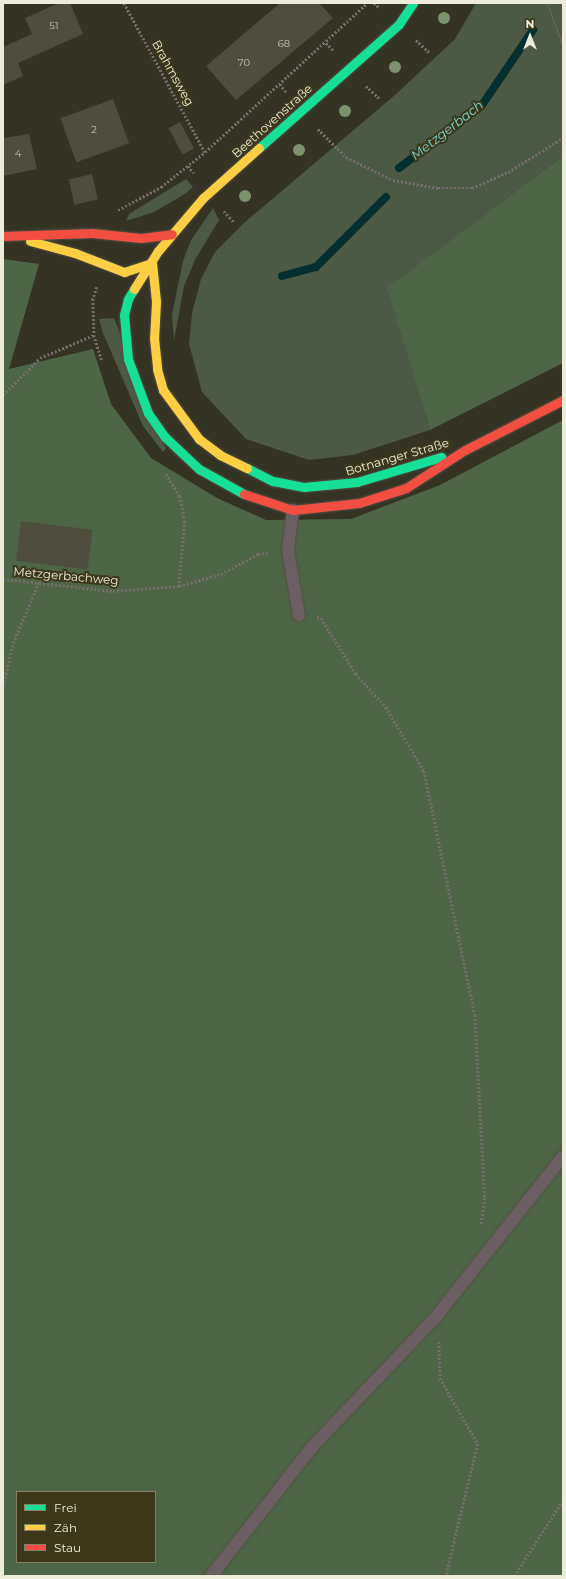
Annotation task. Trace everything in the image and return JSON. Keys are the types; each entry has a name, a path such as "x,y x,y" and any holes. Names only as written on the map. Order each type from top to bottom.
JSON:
{"main road":[{"name":"Beethovenstraße","path":"152,263 172,234 203,198 399,24 413,3"},
{"path":"3,236 58,232 141,238 172,234"},
{"path":"3,236 45,244 124,272 130,280 130,296"},
{"path":"124,272 152,263"},
{"name":"Botnanger Straße","path":"152,263 130,296 124,315 128,359 148,413 165,437 199,469 228,487 253,499 293,510 359,503 406,488 465,450 563,400"},
{"name":"Botnanger Straße","path":"152,263 156,302 154,338 156,362 164,390 199,439 220,455 273,481 304,487 357,482 465,450"}],"lane":[{"path":"293,510 288,551 299,615"},
{"path":"211,1576 312,1446 436,1317 563,1156"}],"path":[{"name":"Brahmsweg","path":"124,3 205,152"},
{"path":"114,212 161,187 205,152 367,3"},
{"path":"329,142 346,157 393,180 438,188 472,188 508,172 563,138"},
{"path":"3,395 40,358 94,335"},
{"name":"Metzgerbachweg","path":"3,579 113,591 179,586 221,574 258,554 288,551"},
{"path":"3,686 13,643 38,582"},
{"path":"299,615 321,618 356,674 386,707 424,771 475,1015 485,1198 481,1230 491,1246"},
{"path":"436,1317 440,1350 440,1378 478,1444 446,1576"},
{"path":"514,1576 563,1500"}],"green space":[{"path":"476,3 563,3 563,156 388,288 430,430 353,455 309,460 246,439 202,392 189,344 192,313 201,279 215,252 244,223 395,95 455,39"},
{"path":"563,156 563,363 430,430 387,288"},
{"path":"186,179 193,187 185,194 154,212 126,221 129,214"},
{"path":"213,208 219,220 196,258 184,286 174,341 172,315 183,261 191,240"},
{"path":"3,259 39,264 9,369 93,349 111,404 151,458 217,498 266,520 351,519 440,485 563,420 563,1576 3,1576"},
{"path":"114,318 166,449 163,452 143,426 103,333 99,319"}],"building":[{"path":"59,3 70,3 83,34 18,63 23,76 3,85 3,47 32,34 25,18"},
{"path":"280,3 319,3 333,18 236,100 206,66"},
{"path":"113,99 129,143 76,162 60,118"},
{"path":"180,122 194,148 183,155 169,128"},
{"path":"29,134 37,169 3,176 3,138"},
{"path":"92,174 98,199 74,205 69,179"},
{"path":"21,521 92,530 88,569 16,561"}],"waterway":[{"name":"Metzgerbach","path":"399,168 482,105 533,30"},
{"name":"Metzgerbach","path":"282,276 316,267 386,197"}],"tram line":[{"path":"547,3 563,47"}],"traffic: fast":[{"path":"259,148 399,24 413,3"},
{"path":"134,289 128,299 124,315 128,359 148,413 165,437 199,469 244,494"},
{"path":"247,468 273,481 304,487 357,482 441,457"}],"traffic: slow":[{"path":"134,289 158,251 203,198 259,148"},
{"path":"30,241 75,253 124,272 152,263"},
{"path":"152,263 156,302 154,338 157,369 163,390 199,439 220,455 247,468"}],"traffic: jam":[{"path":"3,236 92,233 141,238 172,234"},
{"path":"244,494 293,510 359,503 406,488 465,450 563,400"}]}
